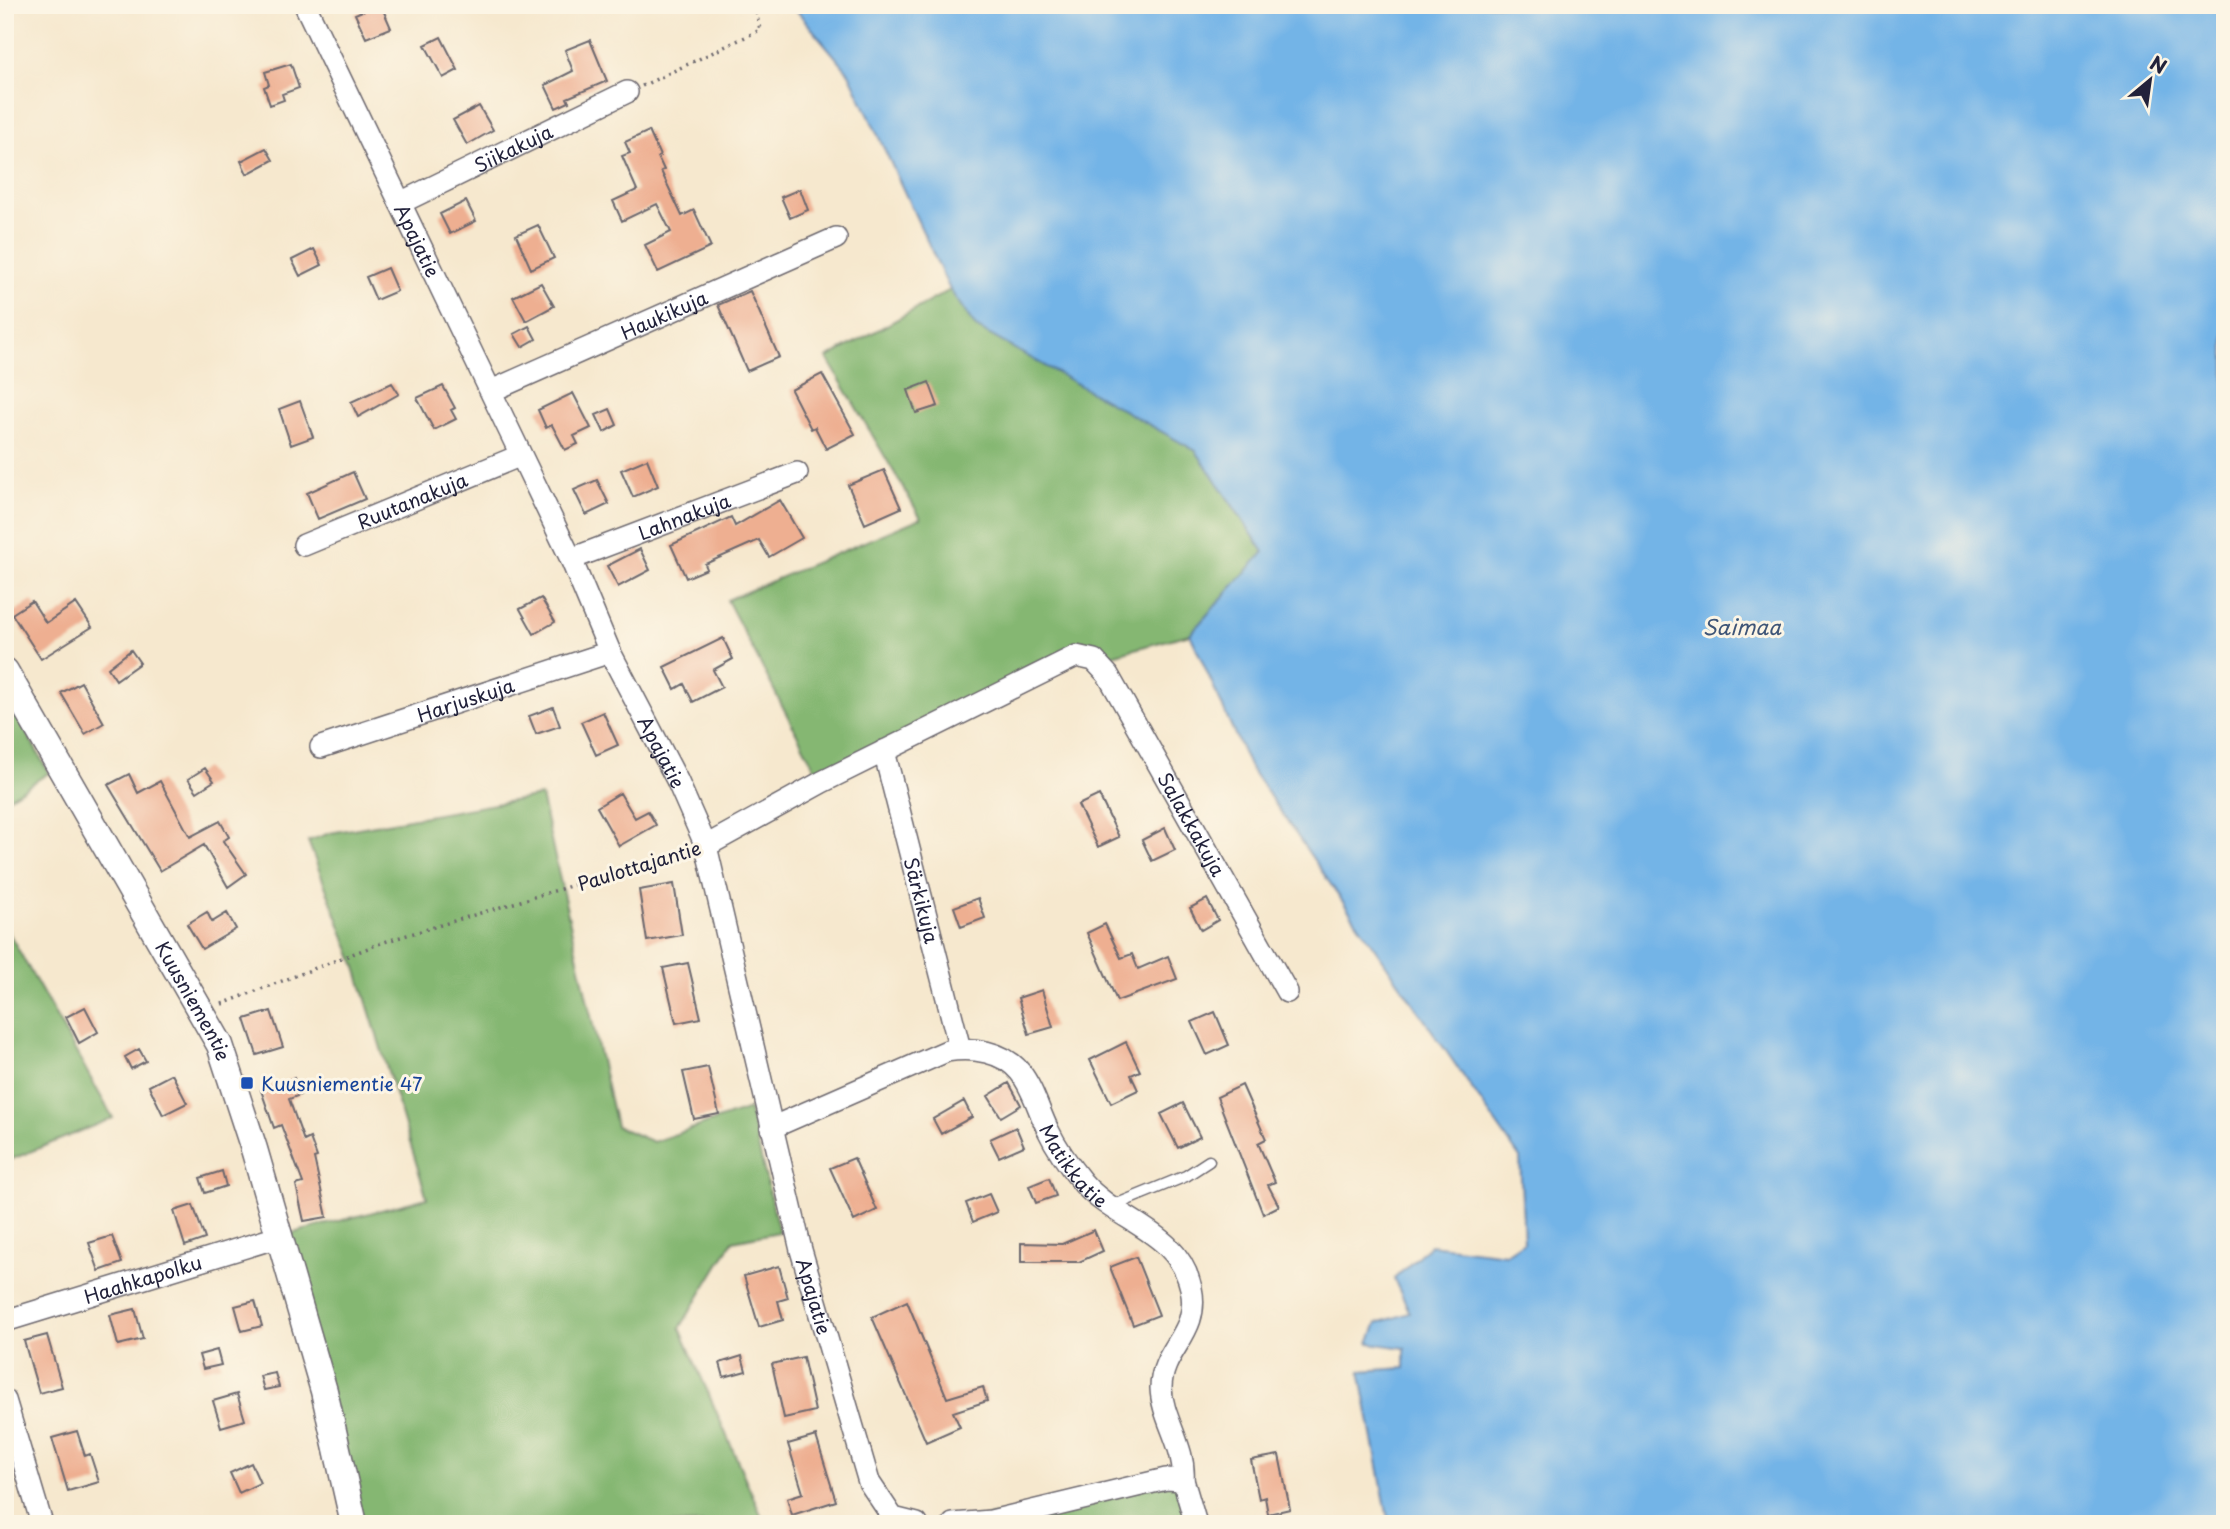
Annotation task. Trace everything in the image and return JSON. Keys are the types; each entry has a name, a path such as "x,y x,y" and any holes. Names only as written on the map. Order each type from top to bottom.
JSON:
{"street":[{"name":"Apajatie","path":"305,5 491,391 519,456 571,559 610,652 677,780 706,846 801,1250 869,1482 893,1518 917,1524"},
{"name":"Siikakuja","path":"400,203 627,92"},
{"name":"Haukikuja","path":"491,391 836,239"},
{"name":"Ruutanakuja","path":"304,545 519,456"},
{"name":"Lahnakuja","path":"571,559 797,472"},
{"name":"Harjuskuja","path":"321,747 610,652"},
{"name":"Paulottajantie","path":"706,846 884,751 1076,656 1094,660"},
{"name":"Salakkakuja","path":"1094,660 1108,674 1287,992"},
{"name":"Kuusniementie","path":"5,671 220,1045 254,1149 324,1391 354,1524"},
{"name":"Särkikuja","path":"884,751 960,1049"},
{"name":"Matikkatie","path":"771,1128 947,1051 976,1049 1000,1057 1020,1072 1066,1160 1085,1185 1110,1207 1156,1235 1173,1251 1185,1269 1192,1290 1193,1311 1189,1327 1164,1367 1161,1389 1184,1465 1174,1480 1196,1524"},
{"name":"Haahkapolku","path":"5,1321 278,1237"},
{"path":"5,1400 42,1524"},
{"path":"953,1524 991,1521 1174,1480"}],"lane":[{"path":"1110,1207 1186,1176 1209,1161"}],"path":[{"path":"627,92 760,30 755,5"},
{"name":"Paulottajantie","path":"201,1013 384,942 706,846"}],"green space":[{"path":"950,290 976,327 1196,451 1264,552 1190,634 1094,660 1076,656 822,782 727,600 921,518 827,358"},
{"path":"5,694 49,773 5,800"},
{"path":"541,796 616,1126 653,1142 749,1109 779,1232 733,1241 680,1328 765,1524 354,1524 278,1237 427,1198 355,964 308,841 330,833"},
{"path":"5,926 113,1118 5,1162"},
{"path":"1183,1480 1196,1524 953,1524"}],"water":[{"name":"Saimaa","path":"792,5 2225,5 2225,1524 1389,1524 1360,1371 1405,1368 1405,1348 1369,1343 1377,1323 1410,1313 1394,1279 1430,1245 1506,1254 1524,1242 1520,1158 1249,766 1190,634 1264,552 1196,451 976,327 950,290 849,73"}],"building":[{"path":"381,5 391,28 366,38 355,14"},
{"path":"441,37 458,70 443,78 425,45"},
{"path":"590,40 607,81 567,98 569,102 556,108 545,85 573,71 565,50"},
{"path":"291,64 299,88 282,94 284,100 270,105 264,87 269,85 265,72"},
{"path":"479,106 493,130 467,145 453,120"},
{"path":"649,131 660,156 658,157 664,170 661,171 682,216 694,210 711,247 658,272 645,245 671,232 657,204 622,221 613,201 637,190 622,156 630,153 625,142"},
{"path":"266,148 273,160 247,174 241,161"},
{"path":"800,189 808,210 790,218 781,197"},
{"path":"466,201 476,221 450,234 440,214"},
{"path":"538,225 554,258 531,269 516,235"},
{"path":"314,249 322,265 300,276 292,260"},
{"path":"387,268 397,291 376,300 366,277"},
{"path":"541,283 554,306 526,321 513,297"},
{"path":"750,291 779,357 747,371 718,305"},
{"path":"529,326 536,339 522,347 514,334"},
{"path":"822,374 855,434 826,449 815,427 811,429 791,390"},
{"path":"929,382 938,406 916,413 908,390"},
{"path":"392,383 399,394 358,417 351,402"},
{"path":"443,386 455,408 451,410 456,419 434,430 417,398"},
{"path":"573,393 591,428 574,436 578,444 565,450 552,425 546,428 538,410"},
{"path":"300,401 313,437 291,445 279,409"},
{"path":"610,409 617,425 604,432 596,415"},
{"path":"647,459 658,486 633,497 621,470"},
{"path":"884,470 901,508 865,524 848,485"},
{"path":"353,472 365,499 318,519 307,493"},
{"path":"597,480 609,504 586,515 574,490"},
{"path":"780,500 802,538 769,557 759,540 705,564 707,569 686,578 671,545 731,517 735,526"},
{"path":"640,549 650,570 618,587 607,566"},
{"path":"541,598 555,622 534,634 520,609"},
{"path":"32,601 46,623 76,603 92,627 41,659 12,614"},
{"path":"723,638 733,659 713,670 722,687 693,702 684,684 675,689 664,667"},
{"path":"131,650 140,663 116,680 108,668"},
{"path":"81,682 104,723 85,734 61,693"},
{"path":"553,707 560,726 536,734 529,716"},
{"path":"603,712 618,745 596,755 581,722"},
{"path":"205,768 214,781 197,792 188,779"},
{"path":"129,774 138,793 160,781 190,837 220,821 229,837 223,841 246,874 228,887 204,845 160,871 108,785"},
{"path":"620,793 635,818 648,811 656,825 619,846 597,807"},
{"path":"1099,795 1119,837 1098,847 1078,805"},
{"path":"1165,828 1175,850 1152,861 1142,840"},
{"path":"674,884 682,935 647,941 639,890"},
{"path":"978,898 985,918 961,927 954,907"},
{"path":"1207,899 1218,920 1201,930 1190,908"},
{"path":"207,912 212,922 227,913 236,929 202,949 187,924"},
{"path":"1105,924 1121,958 1132,954 1138,969 1168,956 1177,979 1117,1001 1087,933"},
{"path":"688,963 701,1018 676,1023 663,968"},
{"path":"1042,990 1053,1027 1029,1034 1018,998"},
{"path":"85,1007 98,1032 79,1043 66,1017"},
{"path":"271,1011 283,1047 257,1055 245,1019"},
{"path":"1215,1012 1229,1045 1207,1055 1192,1022"},
{"path":"1126,1042 1140,1071 1131,1075 1138,1090 1111,1103 1090,1060"},
{"path":"139,1049 146,1061 131,1069 125,1057"},
{"path":"708,1067 719,1114 694,1119 683,1072"},
{"path":"172,1074 187,1103 163,1115 149,1086"},
{"path":"294,1078 300,1095 289,1099 304,1141 310,1138 317,1157 314,1158 327,1217 304,1221 296,1185 303,1183 281,1125 274,1128 261,1090"},
{"path":"1009,1083 1021,1105 1001,1117 988,1096"},
{"path":"1242,1085 1266,1139 1258,1143 1275,1182 1268,1185 1279,1206 1263,1214 1217,1097"},
{"path":"964,1101 972,1117 941,1134 933,1119"},
{"path":"1183,1103 1200,1137 1178,1148 1161,1114"},
{"path":"1016,1127 1024,1146 999,1157 990,1139"},
{"path":"854,1158 877,1210 854,1221 830,1168"},
{"path":"222,1171 226,1186 205,1193 200,1178"},
{"path":"1049,1178 1056,1196 1036,1203 1029,1186"},
{"path":"989,1194 997,1212 973,1222 966,1203"},
{"path":"193,1205 205,1239 185,1246 174,1211"},
{"path":"1094,1230 1103,1251 1079,1262 1021,1262 1021,1243 1062,1244"},
{"path":"112,1236 122,1263 99,1271 89,1243"},
{"path":"1136,1257 1159,1315 1133,1325 1110,1267"},
{"path":"779,1266 788,1298 778,1301 783,1320 759,1327 744,1276"},
{"path":"255,1301 262,1326 242,1331 235,1306"},
{"path":"907,1301 947,1398 983,1387 987,1401 953,1412 960,1427 926,1442 872,1317"},
{"path":"135,1309 143,1339 118,1345 110,1315"},
{"path":"47,1335 62,1387 39,1393 24,1341"},
{"path":"217,1350 221,1365 203,1369 199,1355"},
{"path":"742,1356 746,1371 724,1377 720,1363"},
{"path":"803,1357 815,1411 784,1418 772,1364"},
{"path":"275,1373 279,1387 264,1390 260,1376"},
{"path":"237,1394 245,1420 221,1427 213,1401"},
{"path":"77,1431 85,1456 90,1454 99,1482 68,1491 52,1438"},
{"path":"816,1436 836,1501 792,1515 787,1498 803,1493 788,1444"},
{"path":"1279,1455 1290,1509 1268,1514 1265,1497 1259,1499 1251,1460"},
{"path":"251,1463 260,1483 239,1493 230,1473"}],"place":[{"name":"Kuusniementie 47","path":"247,1083"}]}
